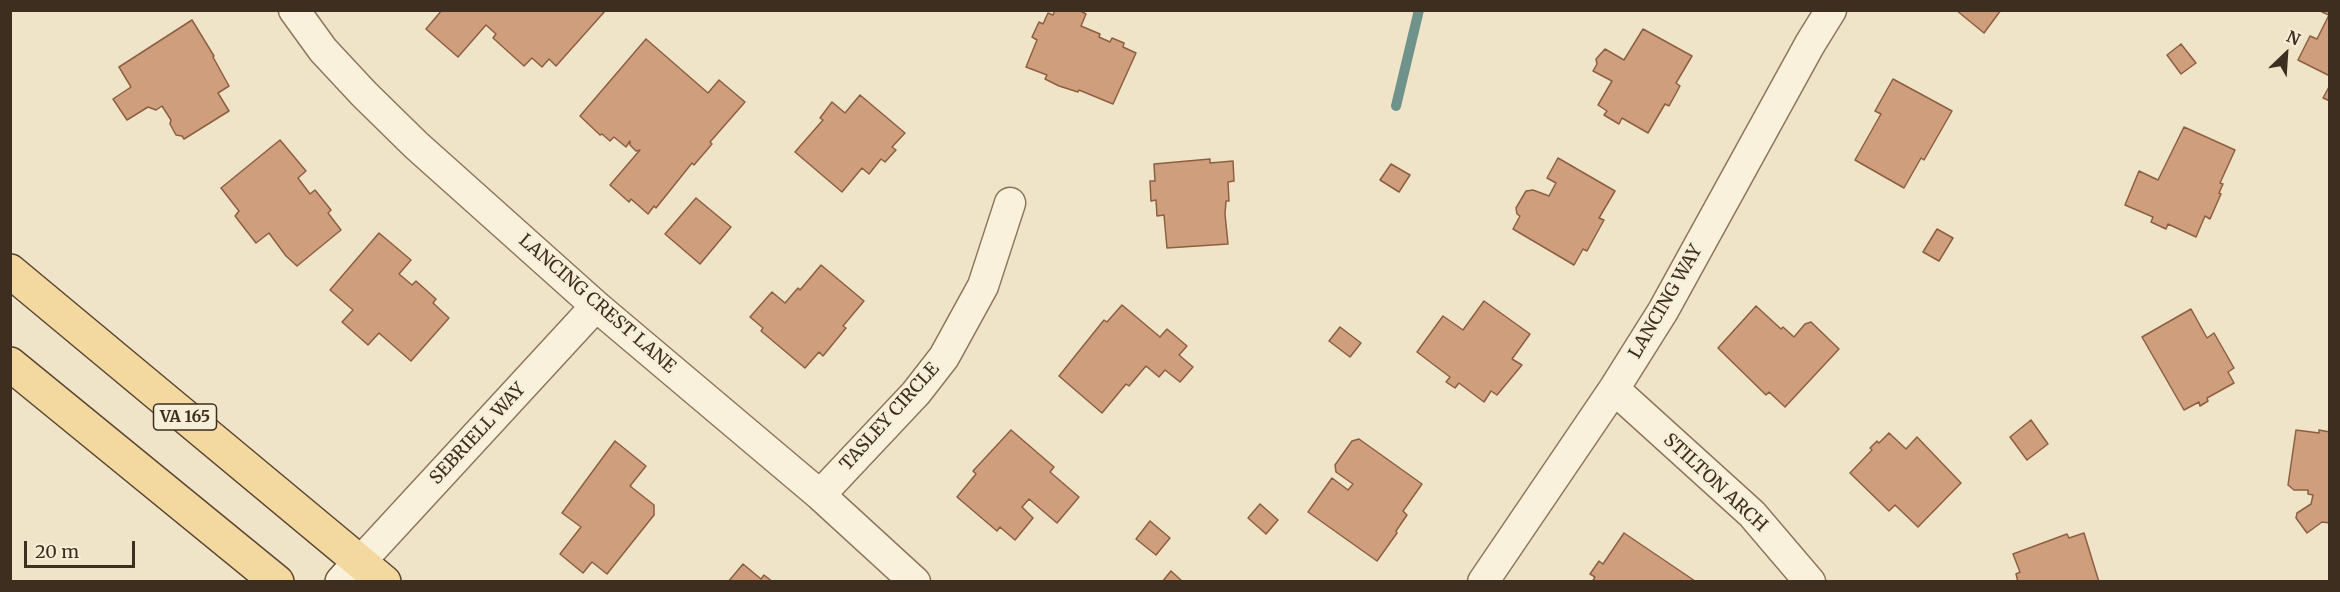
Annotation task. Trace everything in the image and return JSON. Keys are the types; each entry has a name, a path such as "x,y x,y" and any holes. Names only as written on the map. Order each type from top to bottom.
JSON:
{"main road":[{"name":"VA 165","path":"10,272 362,575"},
{"path":"10,364 277,582"}],"street":[{"name":"LANCING CREST LANE","path":"294,10 323,50 416,145 596,306 820,495 915,582"},
{"name":"LANCING WAY","path":"1483,582 1614,389 1663,310 1831,10"},
{"name":"TASLEY CIRCLE","path":"820,495 916,393 944,357 983,285 1010,203"},
{"name":"SEBRIELL WAY","path":"362,575 596,306"},
{"name":"STILTON ARCH","path":"1614,389 1752,514 1810,582"}],"building":[{"path":"442,10 606,10 556,66 549,59 542,67 532,58 524,66 493,38 496,34 486,25 458,57 426,29"},
{"path":"1055,10 1079,10 1086,14 1081,26 1100,34 1099,37 1110,42 1112,38 1124,43 1123,47 1136,53 1113,104 1079,90 1078,92 1059,86 1045,79 1047,75 1026,67 1037,40 1032,37 1039,22 1043,24 1048,13 1053,15"},
{"path":"1956,10 2001,10 1984,33"},
{"path":"2330,10 2330,76 2298,60 2310,36 2317,39 2329,15 2322,12"},
{"path":"192,20 229,86 218,93 229,111 184,139 176,135 170,124 171,120 162,106 156,110 148,107 127,120 113,99 131,87 119,67"},
{"path":"1643,29 1692,56 1676,83 1680,86 1669,106 1665,104 1648,133 1622,118 1619,124 1604,115 1607,111 1598,105 1612,81 1593,71 1597,64 1596,59 1605,49 1624,60"},
{"path":"646,39 708,93 719,80 745,102 710,142 712,144 694,165 692,163 656,208 654,206 648,214 631,199 629,202 610,185 640,150 636,151 630,145 630,141 626,147 614,137 610,141 580,116"},
{"path":"2181,44 2196,63 2181,74 2167,55"},
{"path":"1893,79 1952,111 1924,160 1921,158 1904,188 1855,160 1881,114 1875,111"},
{"path":"2330,85 2330,101 2323,98"},
{"path":"860,95 905,133 892,147 896,150 885,162 881,159 869,174 862,168 842,192 795,152 823,120 820,118 832,102 845,113"},
{"path":"2184,127 2235,150 2220,183 2223,184 2219,193 2221,194 2210,219 2205,216 2196,237 2168,224 2166,229 2151,222 2153,217 2125,205 2139,171 2158,180"},
{"path":"280,140 306,171 298,178 310,194 315,190 331,210 328,213 341,230 297,266 286,256 269,233 256,243 235,216 239,211 221,188"},
{"path":"1558,158 1615,191 1599,218 1604,220 1587,251 1583,249 1574,265 1513,229 1520,216 1516,208 1526,191 1533,190 1549,196 1556,183 1547,178"},
{"path":"1210,159 1210,163 1233,161 1234,181 1228,182 1229,201 1226,201 1225,214 1228,244 1167,248 1164,215 1157,216 1156,200 1151,201 1150,181 1155,181 1154,164"},
{"path":"1391,164 1410,175 1399,192 1380,180"},
{"path":"696,198 731,227 700,264 665,234"},
{"path":"1937,229 1953,238 1939,261 1923,252"},
{"path":"379,233 411,260 399,274 412,285 416,281 436,299 433,303 449,318 411,361 379,333 368,345 342,322 353,310 330,290"},
{"path":"821,265 864,301 843,326 846,328 823,356 819,352 805,368 761,331 763,328 750,317 772,292 785,303 798,288 800,290"},
{"path":"1484,301 1530,334 1512,359 1522,365 1497,395 1491,391 1484,402 1459,383 1455,388 1446,382 1450,377 1417,352 1443,316 1463,330"},
{"path":"1122,305 1160,337 1167,329 1187,346 1179,355 1193,367 1180,382 1165,370 1159,377 1146,366 1129,386 1126,384 1102,413 1059,376 1104,320 1107,322"},
{"path":"1756,306 1781,329 1783,327 1794,337 1805,324 1811,322 1839,349 1785,407 1769,392 1766,395 1718,348"},
{"path":"2191,309 2207,338 2214,333 2234,368 2228,372 2234,383 2207,398 2208,401 2200,406 2199,402 2184,410 2142,337"},
{"path":"1340,327 1361,343 1350,357 1329,341"},
{"path":"2031,420 2048,444 2027,460 2010,437"},
{"path":"1011,430 1054,467 1050,472 1079,497 1057,523 1029,499 1022,507 1033,518 1015,540 1000,527 997,531 957,497 976,474 973,471"},
{"path":"2296,430 2330,432 2330,523 2322,522 2307,533 2296,518 2297,513 2311,504 2313,495 2308,494 2308,490 2294,490 2288,485"},
{"path":"1889,433 1906,449 1917,437 1961,483 1918,527 1895,505 1889,511 1850,473 1872,450 1870,448"},
{"path":"1359,439 1422,484 1403,511 1407,515 1396,531 1397,533 1377,561 1308,512 1332,478 1348,490 1353,484 1336,472 1335,465 1352,441"},
{"path":"615,441 646,466 630,486 654,505 654,515 607,574 592,562 583,573 560,554 581,527 562,513"},
{"path":"1260,504 1278,520 1266,534 1248,518"},
{"path":"1150,521 1170,538 1156,555 1136,539"},
{"path":"1624,533 1695,582 1592,582 1595,577 1590,574 1599,561 1603,564"},
{"path":"2084,533 2099,582 2018,582 2016,574 2020,572 2013,554 2067,534 2069,538"},
{"path":"743,564 761,579 764,575 773,582 728,582"},
{"path":"1171,571 1183,582 1162,582"}],"waterway":[{"path":"1396,106 1419,10"}]}
